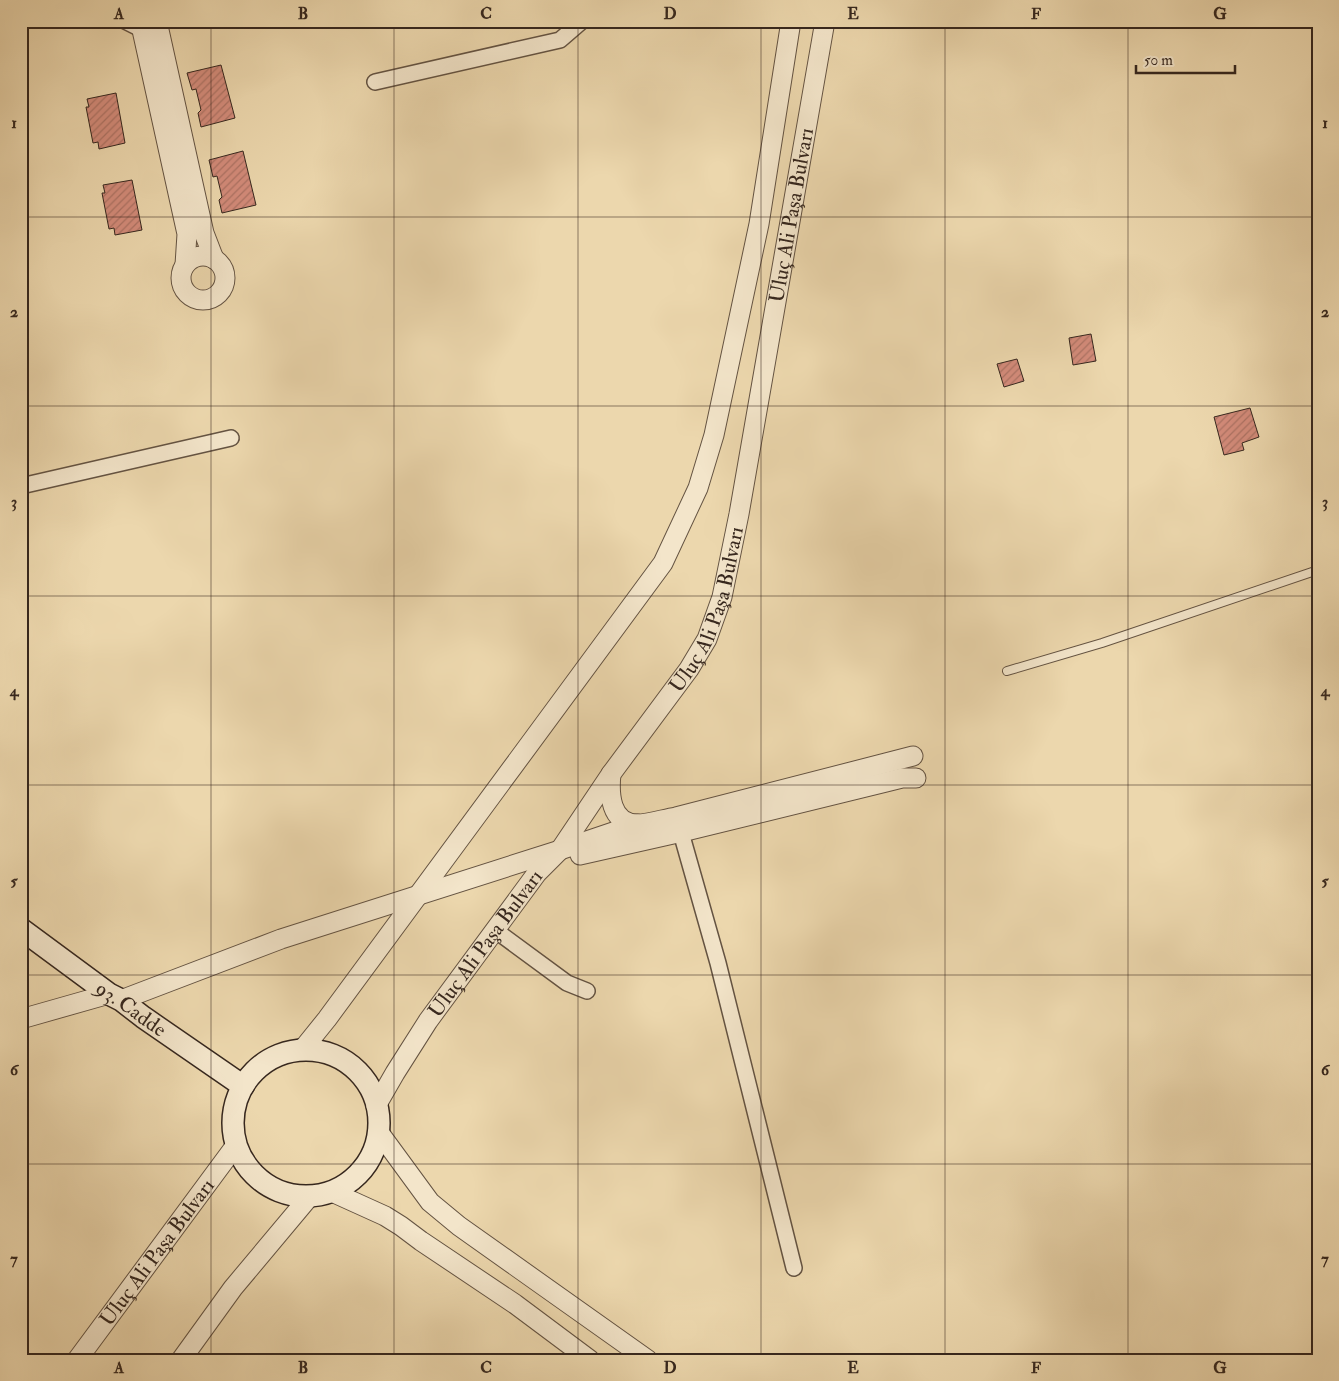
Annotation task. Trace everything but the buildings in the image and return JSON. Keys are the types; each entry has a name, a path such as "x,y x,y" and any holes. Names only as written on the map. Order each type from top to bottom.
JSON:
{"main road":[{"name":"93. Cadde","path":"21,929 142,1017 243,1086"},
{"path":"302,1050 325,1052 341,1059 355,1069 369,1087 379,1120 373,1153 352,1180 332,1192 310,1196 287,1194 264,1184 247,1167 236,1144 233,1120 237,1096 254,1072 268,1060 278,1055 302,1050"}],"street":[{"path":"375,82 560,40 582,21"},
{"name":"Uluç Ali Paşa Bulvarı","path":"302,1050 327,1020 663,563 690,506 714,434 759,224 791,21"},
{"name":"Uluç Ali Paşa Bulvarı","path":"376,1106 428,1021 538,873 560,850 611,774 694,661 707,638 722,598 739,514 825,21"},
{"path":"141,23 204,233 214,259"},
{"path":"141,23 187,234 185,265 181,278 186,291 191,296 205,300 218,294 225,282 223,268 214,259 208,256 196,257 185,265"},
{"path":"21,486 231,438"},
{"path":"538,873 559,862 580,855 913,756"},
{"path":"611,774 611,802 617,813 625,821 636,824 679,825 902,778 916,778"},
{"path":"21,1019 115,997 281,940 636,824"},
{"path":"679,825 718,963 794,1268"},
{"path":"495,930 567,983 587,991"},
{"path":"378,1131 430,1202 459,1226 648,1360"},
{"name":"Uluç Ali Paşa Bulvarı","path":"77,1360 236,1144"},
{"path":"332,1192 385,1216 401,1226 515,1304 590,1360"},
{"path":"181,1360 233,1288 310,1196"}],"lane":[{"path":"1007,670 1102,643 1318,570"}]}
